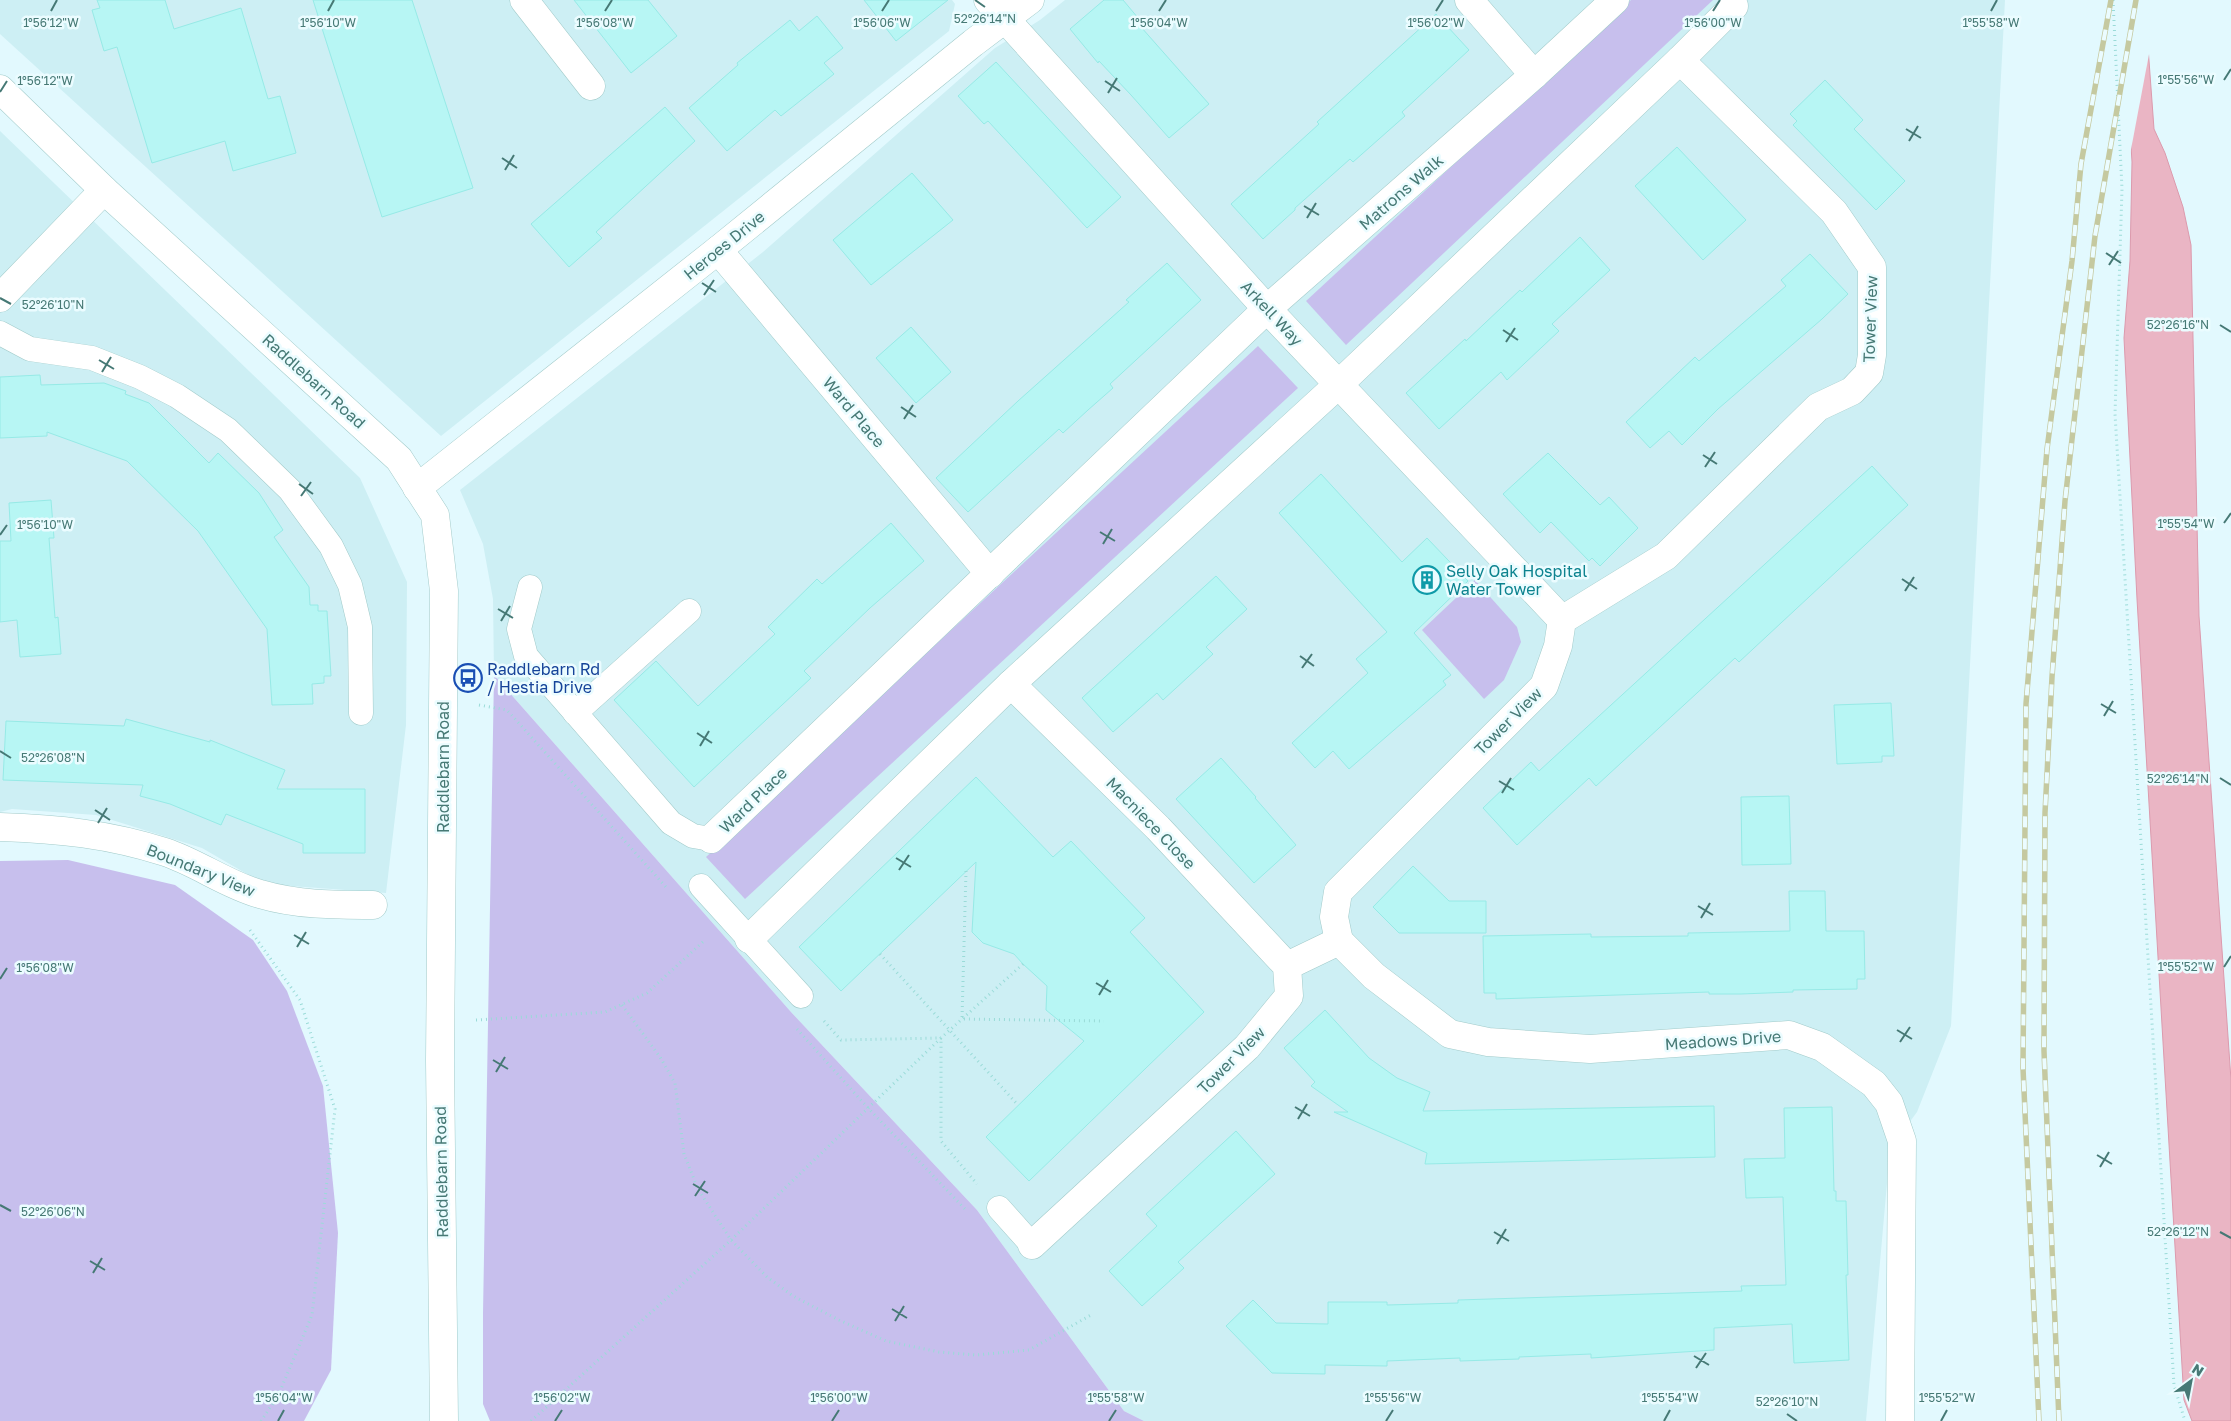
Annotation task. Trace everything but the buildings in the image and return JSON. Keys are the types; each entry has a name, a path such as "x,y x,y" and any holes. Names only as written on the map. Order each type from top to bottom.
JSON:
{"street":[{"path":"524,0 591,86"},
{"name":"Heroes Drive","path":"417,488 718,250 973,43 997,10 1030,0"},
{"path":"1470,0 1534,75"},
{"name":"Matrons Walk","path":"1267,309 1534,75 1614,0"},
{"path":"748,939 1011,684 1340,384 1680,60 1734,6"},
{"name":"Arkell Way","path":"997,10 1267,309 1562,620"},
{"name":"Tower View","path":"1339,941 1334,917 1338,892 1544,686 1558,646 1562,620 1666,556 1818,407 1852,391 1868,373 1872,355 1872,267 1834,212 1680,60"},
{"name":"Raddlebarn Road","path":"0,89 104,190 399,459 435,515 444,591 440,1022 444,1421"},
{"path":"0,298 104,190"},
{"name":"Ward Place","path":"718,250 990,574"},
{"name":"Ward Place","path":"711,840 1267,309"},
{"name":"Macniece Close","path":"1011,684 1158,828 1286,966"},
{"name":"Boundary View","path":"0,827 44,828 102,835 167,853 259,894 316,905 374,905"},
{"path":"1286,966 1339,941"},
{"name":"Meadows Drive","path":"1339,941 1374,976 1450,1034 1488,1042 1590,1049 1789,1035 1822,1047 1874,1084 1889,1104 1902,1141 1900,1421"},
{"name":"Tower View","path":"1032,1245 1248,1047 1289,996 1286,966"}],"lane":[{"path":"0,333 30,349 92,358 140,377 177,396 228,430 290,490 331,546 350,584 360,627 361,713"},
{"path":"530,587 519,629 526,656 671,822 693,836 711,840"},
{"path":"575,713 689,611"},
{"path":"701,886 801,996"},
{"path":"999,1208 1032,1245"}],"path":[{"path":"2113,0 2122,189 2115,414 2174,1385 2186,1421"},
{"path":"444,699 507,710 666,887"},
{"path":"962,1019 966,872"},
{"path":"247,926 300,1000 335,1109 312,1315 278,1396 261,1421"},
{"path":"440,1022 605,1012 622,1006 647,993 710,936"},
{"path":"880,954 1018,1105"},
{"path":"532,1421 731,1240 941,1038 1023,964"},
{"path":"801,996 841,1040 941,1038"},
{"path":"622,1006 660,1057 675,1083 684,1154 698,1188 731,1240 767,1277 793,1296 839,1320 886,1341 976,1355 1029,1350 1091,1314"},
{"path":"962,1019 1104,1022"},
{"path":"792,1024 868,1108 972,1217 999,1208 941,1141 941,1038"}],"shaded area":[{"path":"0,0 952,0 955,4 949,31 441,436 0,34"},
{"path":"1065,0 2005,0 1951,1026 1917,1112 1890,1149 1866,1421 1144,1421 1124,1411 977,1210 791,1012 494,675 493,599 483,544 460,490 763,252 995,48 1040,20"},
{"path":"1631,0 1713,0 1346,345 1306,301"},
{"path":"2122,0 2148,47 2154,129 2165,153 2183,207 2191,245 2199,616 2231,1080 2231,1421 2192,1421 2184,1400 2137,599 2124,338 2130,261 2132,162"},
{"path":"0,131 360,478 407,582 406,725 386,893 264,884 202,848 96,815 12,809 0,812"},
{"path":"1258,346 1298,388 745,899 706,857"},
{"path":"1475,580 1517,627 1521,642 1504,680 1484,699 1422,630"},
{"path":"494,675 791,1012 977,1210 1124,1411 1144,1421 490,1421 483,1404 483,1314"},
{"path":"68,860 175,885 253,940 287,991 323,1086 338,1233 331,1370 304,1421 0,1421 0,861"}],"pier":[{"path":"2119,0 2148,0 2150,49 2129,160"}],"railway":[{"path":"2039,1421 2023,1068 2026,704 2047,449 2072,261 2081,164 2111,0"},
{"path":"2059,1421 2044,1051 2045,813 2052,677 2065,501 2095,236 2136,0"}],"place":[{"name":"Selly Oak Hospital Water Tower","path":"1427,580"},
{"name":"Raddlebarn Rd / Hestia Drive","path":"468,678"}]}
